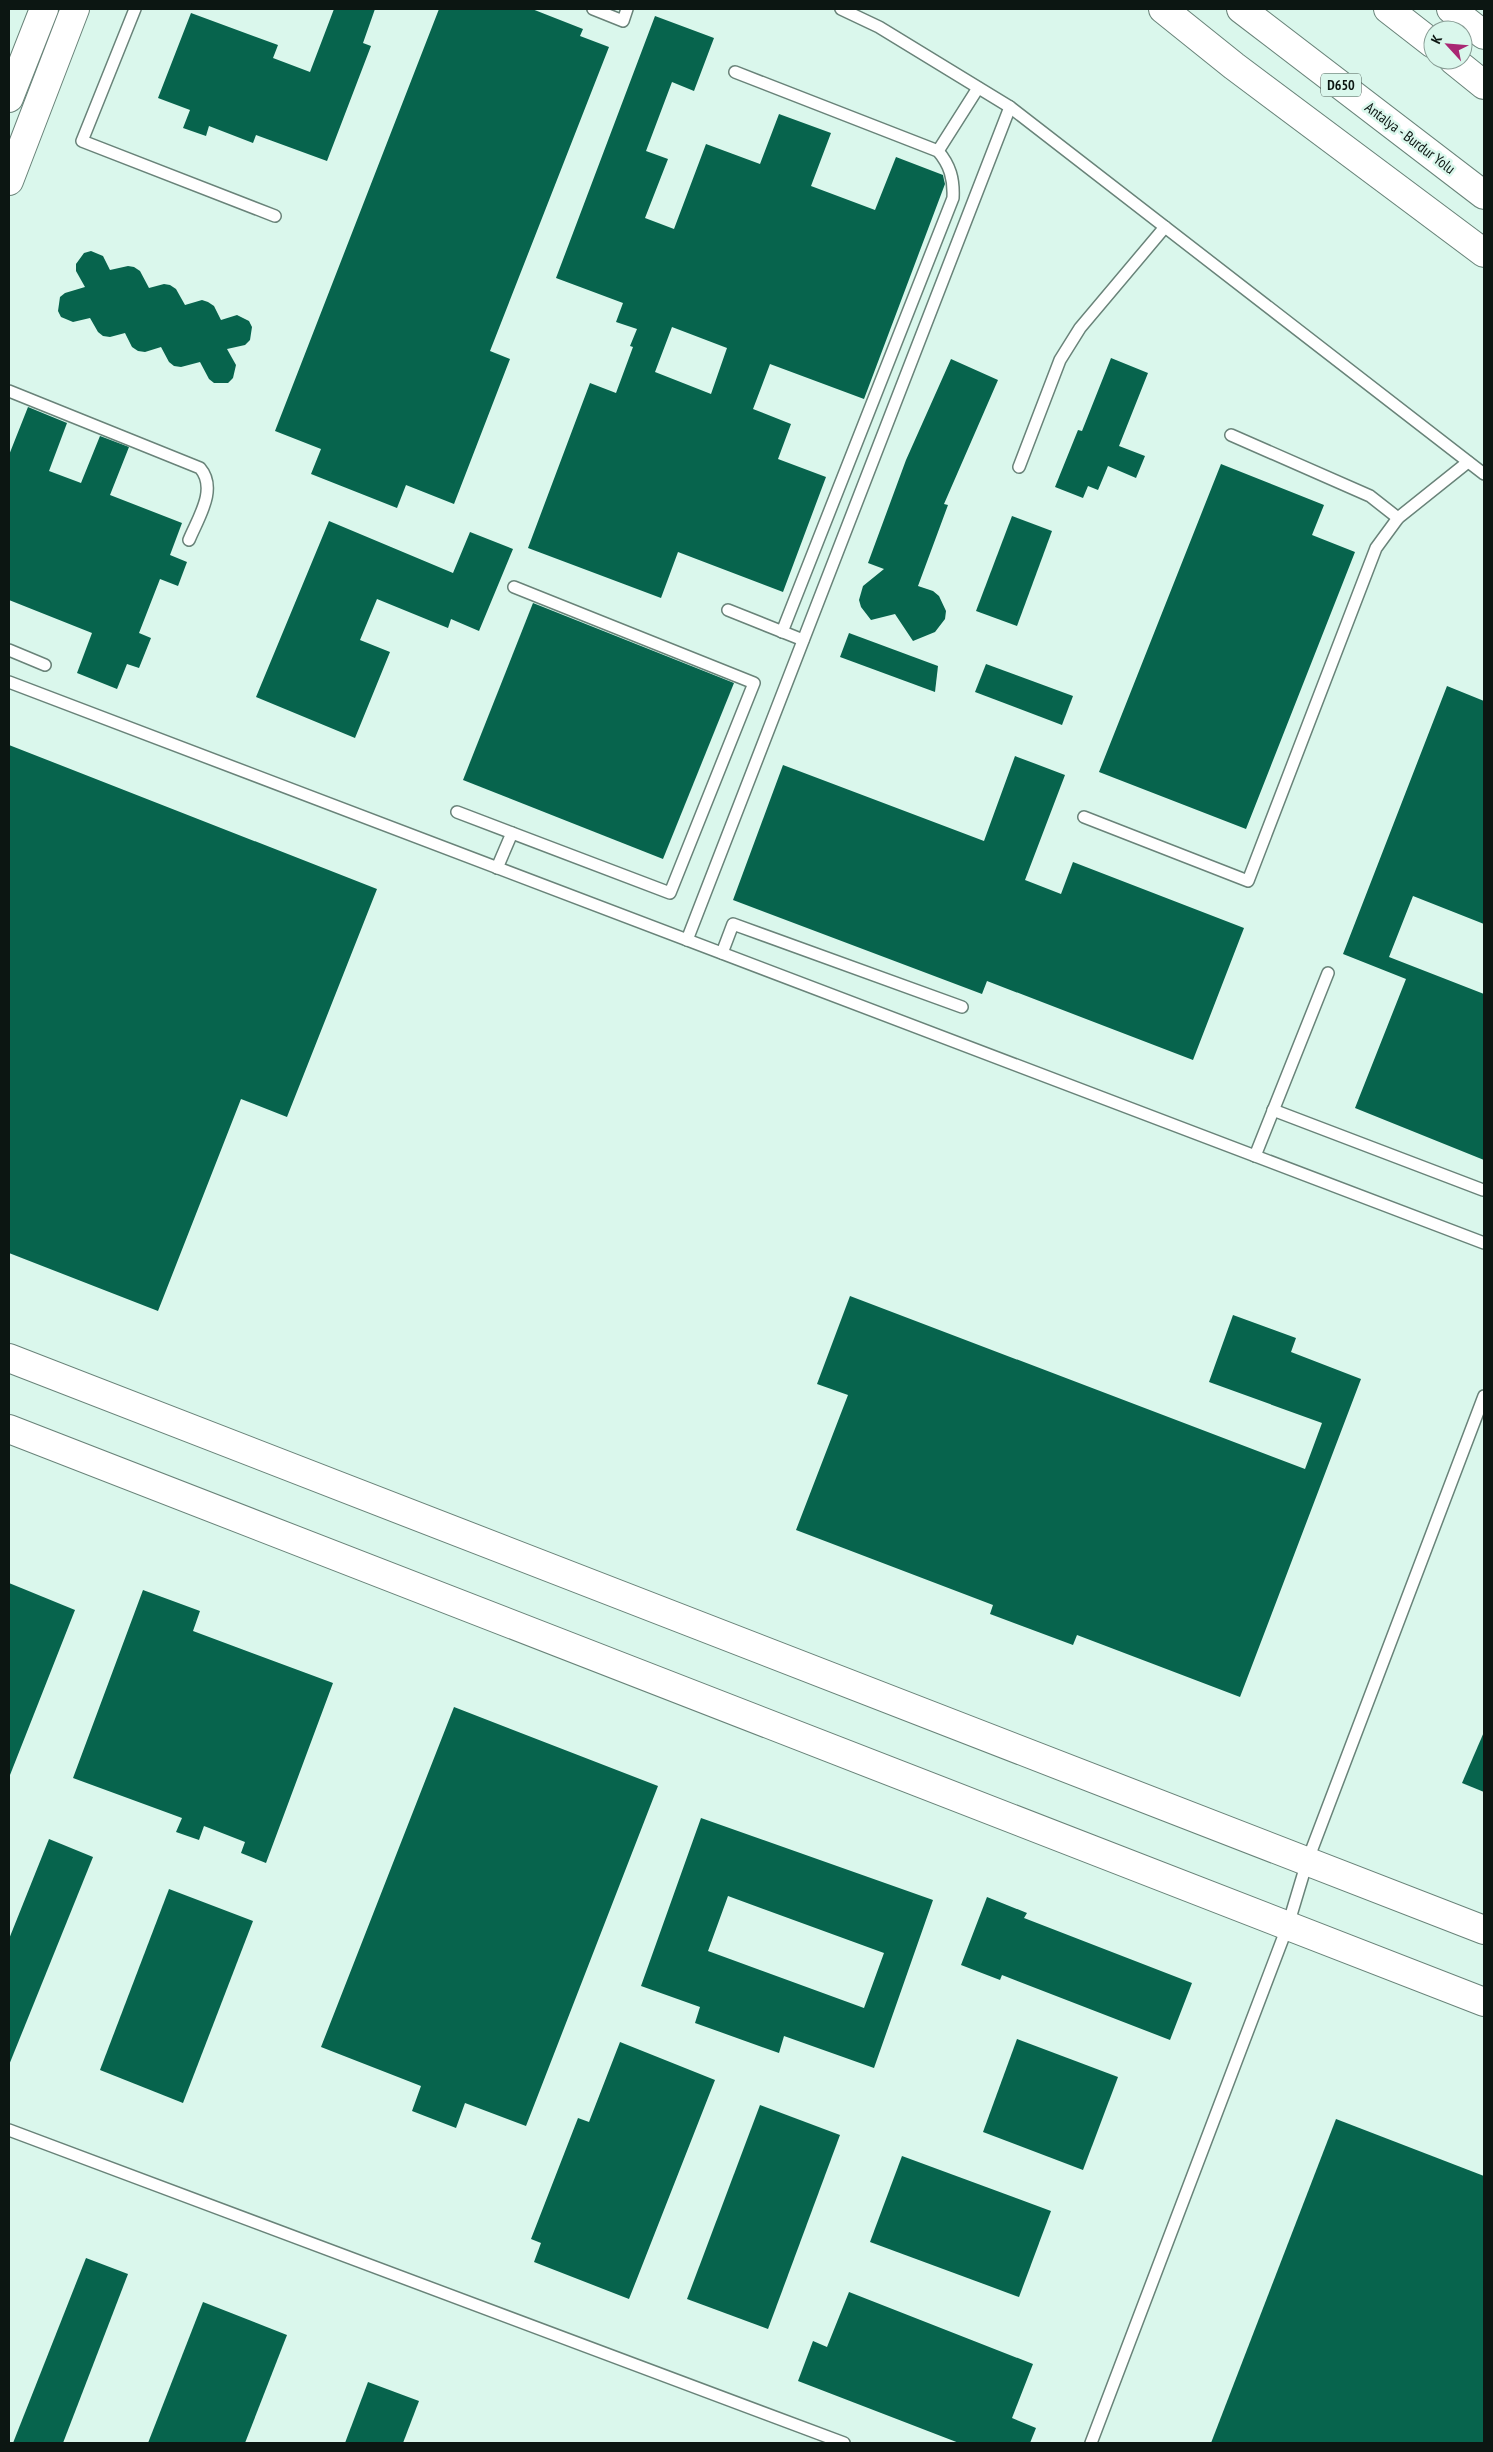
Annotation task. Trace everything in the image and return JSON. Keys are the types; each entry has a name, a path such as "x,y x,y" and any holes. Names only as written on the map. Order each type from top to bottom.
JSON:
{"main road":[{"path":"9,98 44,9"},
{"path":"9,181 75,9"},
{"path":"1163,9 1234,66 1484,253"},
{"name":"Antalya - Burdur Yolu","path":"1240,9 1484,195"},
{"path":"1388,9 1423,36"},
{"path":"1451,9 1484,35"},
{"path":"1465,70 1484,85"},
{"path":"9,1358 1484,1930"},
{"path":"9,1429 1484,2002"}],"lane":[{"path":"135,9 82,141 275,216"},
{"path":"593,9 622,21 627,9"},
{"path":"840,9 879,26 1010,107 1484,474"},
{"path":"735,72 938,151 952,174 953,198 782,632"},
{"path":"938,151 978,88"},
{"path":"687,940 1010,107"},
{"path":"1019,467 1060,360 1080,328 1165,227"},
{"path":"9,391 200,468 208,478 208,492 189,540"},
{"path":"1231,434 1370,496 1398,518"},
{"path":"1084,817 1248,881 1376,548 1398,518 1468,462"},
{"path":"457,812 670,893 754,683 514,587"},
{"path":"728,610 803,640"},
{"path":"9,650 45,665"},
{"path":"9,682 1484,1243"},
{"path":"497,868 512,833"},
{"path":"722,953 733,924 962,1007"},
{"path":"1255,1156 1328,973"},
{"path":"1274,1110 1483,1190"},
{"path":"1091,2443 1288,1925 1307,1862 1484,1396"},
{"path":"9,2130 844,2443"}],"building":[{"path":"334,9 375,9 363,43 371,46 327,161 256,135 253,143 209,126 206,136 183,128 190,110 158,98 191,13 278,45 273,58 310,72"},
{"path":"439,9 532,9 583,29 580,36 609,47 490,351 510,359 454,504 406,485 397,508 311,474 321,449 275,431"},
{"path":"655,16 714,38 694,91 672,82 646,151 668,159 645,218 674,229 706,144 760,164 779,114 831,133 811,186 875,210 896,157 943,175 945,184 864,399 770,364 753,409 791,424 778,459 826,477 783,592 678,552 661,598 528,548 590,383 616,393 633,347 630,346 637,329 616,322 623,303 556,278","holes":["672,327 727,348 711,394 655,372"]},
{"path":"91,251 103,256 110,270 128,266 134,267 140,271 149,288 164,284 170,285 176,289 185,305 202,300 214,306 221,320 237,315 249,321 252,327 250,340 245,345 227,349 236,365 233,378 228,383 214,383 209,379 200,362 181,367 174,366 169,362 161,347 145,352 138,351 132,347 125,333 110,337 103,336 98,332 90,318 73,322 61,317 58,311 60,297 65,293 85,287 76,271 76,264 84,253"},
{"path":"1111,358 1148,373 1119,446 1145,456 1136,478 1108,466 1098,490 1088,486 1083,498 1055,487 1078,430 1082,431"},
{"path":"951,359 998,380 944,504 948,505 918,586 933,591 939,596 946,611 945,619 935,632 913,641 895,614 871,620 861,607 859,600 863,586 884,569 868,563 906,460"},
{"path":"28,407 67,423 49,471 81,483 100,436 129,447 110,495 182,523 170,555 187,562 178,586 160,579 139,633 151,638 139,668 127,664 117,689 77,673 92,633 9,600 9,455"},
{"path":"1221,464 1324,505 1312,535 1355,552 1246,829 1099,772"},
{"path":"1012,516 1052,531 1017,626 976,611"},
{"path":"329,521 453,573 470,532 513,549 479,631 451,619 448,628 377,599 360,640 390,652 355,738 256,697"},
{"path":"533,603 734,683 663,859 463,780"},
{"path":"849,633 938,666 935,692 840,657"},
{"path":"986,664 1073,696 1062,725 975,692"},
{"path":"1447,686 1484,701 1484,924 1413,896 1389,957 1484,994 1484,1160 1355,1108 1406,979 1343,954"},
{"path":"9,745 377,889 287,1117 241,1099 158,1311 9,1253"},
{"path":"1015,756 1065,775 1025,880 1061,894 1073,862 1244,928 1193,1060 987,981 982,994 733,900 783,765 984,841"},
{"path":"850,1296 1305,1469 1322,1423 1209,1382 1233,1315 1296,1338 1291,1352 1361,1379 1240,1697 1077,1635 1073,1645 990,1614 993,1605 796,1530 848,1395 817,1384"},
{"path":"9,1583 75,1610 10,1775 9,1775"},
{"path":"143,1590 200,1611 193,1631 333,1683 266,1863 241,1853 245,1842 204,1826 199,1840 176,1832 182,1818 73,1778"},
{"path":"454,1707 658,1786 526,2126 465,2103 456,2128 412,2111 421,2086 321,2047"},
{"path":"1484,1732 1484,1792 1462,1783"},
{"path":"701,1818 933,1900 874,2068 784,2036 779,2053 695,2023 700,2007 641,1986","holes":["728,1896 884,1953 864,2008 708,1951"]},
{"path":"49,1839 93,1857 9,2065 9,1939"},
{"path":"169,1889 253,1921 183,2103 100,2070"},
{"path":"987,1897 1027,1913 1024,1918 1192,1983 1170,2040 1002,1975 1000,1980 961,1965"},
{"path":"1017,2039 1118,2077 1083,2170 983,2132"},
{"path":"620,2042 715,2080 629,2299 534,2262 541,2243 531,2239 578,2118 589,2122"},
{"path":"760,2105 840,2135 768,2329 687,2299"},
{"path":"1336,2119 1484,2176 1484,2443 1211,2443"},
{"path":"902,2156 1051,2211 1019,2297 870,2242"},
{"path":"86,2258 128,2274 63,2443 13,2443"},
{"path":"849,2292 1033,2364 1012,2418 1036,2428 1030,2443 959,2443 798,2381 813,2341 827,2347"},
{"path":"203,2302 287,2335 245,2443 148,2443"},
{"path":"368,2382 419,2401 403,2443 345,2443"}]}
